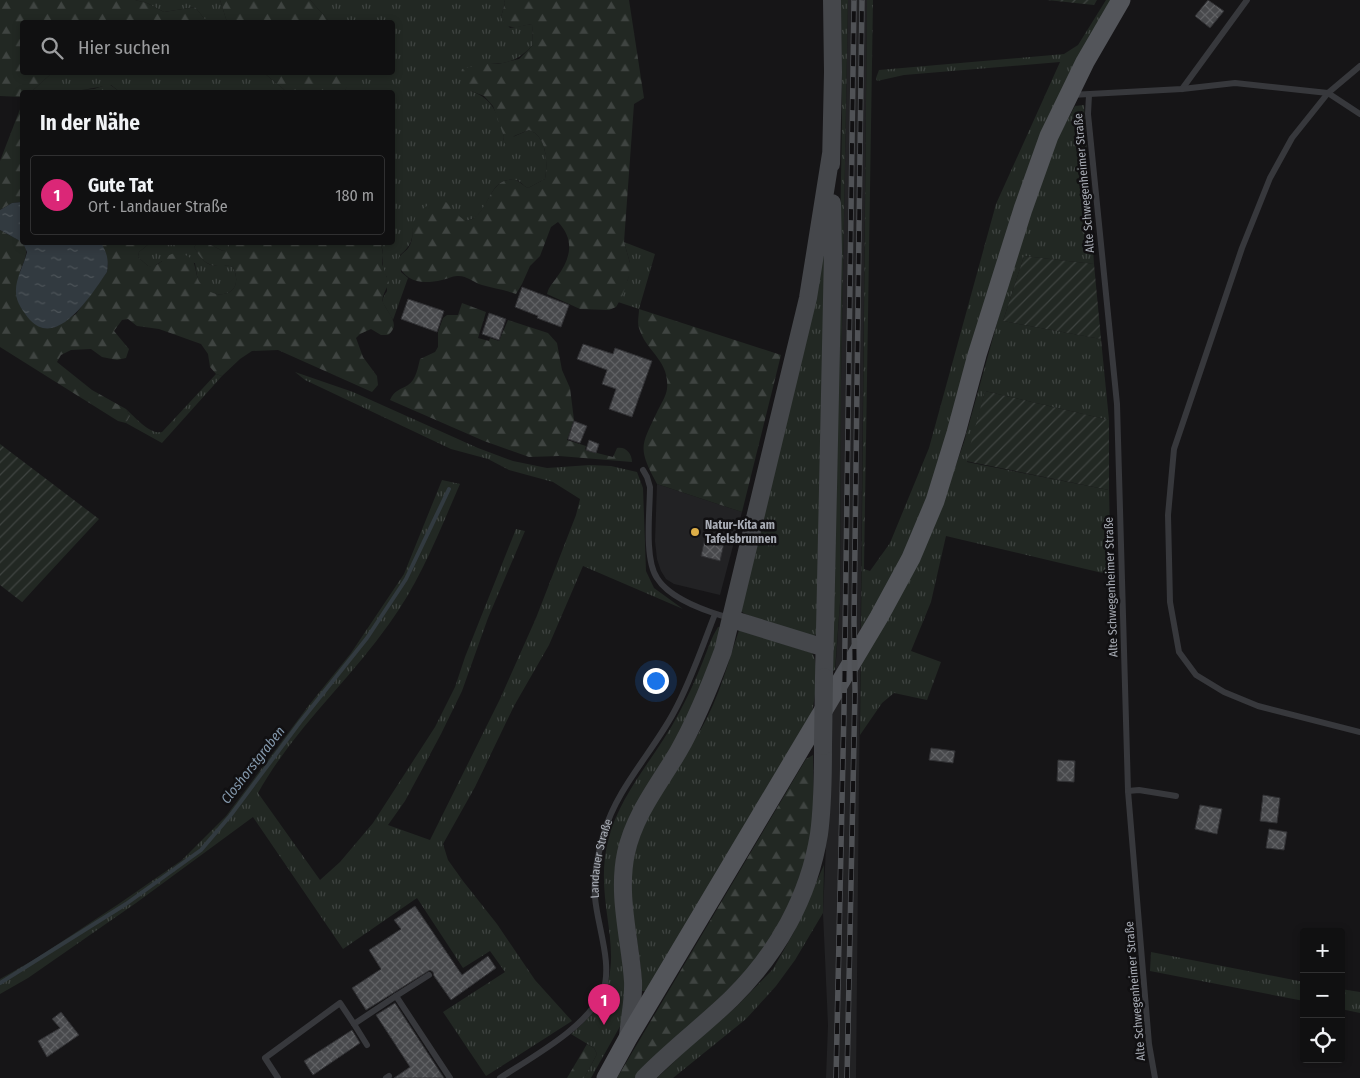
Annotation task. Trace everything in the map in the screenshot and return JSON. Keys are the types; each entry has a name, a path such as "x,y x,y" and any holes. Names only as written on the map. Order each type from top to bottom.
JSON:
{"main road":[{"path":"644,1078 752,977 782,936 792,918 814,859 822,808 824,746 833,252 831,154 832,0"},
{"path":"606,1078 879,617 911,558 934,501 956,433 976,355 1023,208 1049,136 1096,42 1121,0"},
{"path":"628,1038 633,988 623,900 626,853 632,832 642,811 699,713 723,651 723,616 808,298 831,154"},
{"path":"723,616 825,648"}],"lane":[{"path":"1182,89 1248,0"},
{"path":"1360,66 1328,93 1292,138 1270,178 1242,248 1174,449 1168,515 1170,602 1179,652 1196,675 1224,692 1258,706 1360,732"},
{"path":"1069,95 1182,89 1235,83 1328,93 1360,114"},
{"name":"Alte Schwegenheimer Straße","path":"1089,94 1088,114 1117,404 1128,791 1149,1044 1155,1078"},
{"path":"643,470 650,487 649,550 651,564 656,577 665,588 675,595 723,616"},
{"name":"Landauer Straße","path":"500,1078 573,1029 587,1014 602,992 605,981 606,961 595,896 595,868 604,832 618,799 674,714 723,616"},
{"path":"1128,791 1140,790 1176,796"},
{"path":"354,1024 429,975"},
{"path":"396,996 450,1078"},
{"path":"278,1078 265,1058 340,1003 367,1045"}],"shaded area":[{"path":"848,0 867,0 856,1078 826,1078 828,1025 823,913 831,733 840,602 841,381"},
{"name":"Natur-Kita am Tafelsbrunnen","path":"657,484 742,512 720,595 674,584 666,579 661,571 657,559 655,541"}],"green space":[{"path":"0,0 135,0 147,3 164,12 195,7 205,20 20,20 20,75 50,75 33,90 20,90 20,97 0,96"},
{"path":"135,0 220,0 226,20 205,20 195,7 164,12 147,3"},
{"path":"220,0 310,0 328,20 226,20"},
{"path":"310,0 504,0 505,3 501,17 510,28 532,24 533,45 521,56 510,61 498,64 481,64 471,91 485,99 494,109 504,137 503,141 529,130 540,138 546,158 545,179 528,188 517,180 507,180 500,183 479,213 467,221 461,219 413,227 410,243 400,255 401,272 408,278 393,320 383,303 383,298 387,291 387,277 383,269 381,245 395,245 395,90 345,90 351,75 395,75 395,20 328,20"},
{"path":"504,0 629,0 644,98 634,104 624,242 631,270 622,297 616,307 609,310 580,309 547,294 562,270 568,256 569,242 558,222 551,227 540,256 530,266 516,294 482,285 460,276 453,276 444,280 421,282 404,274 397,262 412,240 416,217 432,203 442,199 460,217 467,221 479,213 495,188 501,183 507,180 515,180 528,188 545,179 546,158 540,138 529,130 514,136 510,144 506,145 503,141 504,137 493,106 484,96 471,91 460,79 462,69 481,64 498,64 519,59 533,45 532,24 510,27 504,22 501,17 505,3"},
{"path":"841,0 848,0 841,381 840,602 835,670 832,671 842,124"},
{"path":"867,0 873,0 864,569 870,571 890,543 929,448 996,204 1060,62 904,75 877,81 876,78 879,70 1064,54 1078,45 1106,0 1111,0 1062,91 937,519 964,442 1017,251 1057,139 1075,106 1084,105 1094,264 1024,256 1003,321 1101,339 1109,420 985,391 967,462 1109,490 1111,575 946,536 931,602 911,651 941,662 927,700 894,693 882,703 860,735"},
{"path":"1047,0 1097,0 1094,5"},
{"path":"50,75 266,75 285,90 117,90 111,85 82,90 33,90"},
{"path":"266,75 351,75 351,81 345,90 285,90"},
{"path":"109,84 117,90 82,90 94,89"},
{"path":"20,109 20,202 12,203 0,210 0,161"},
{"path":"0,230 20,241 20,245 24,245 26,253 20,271 53,328 76,314 107,272 108,265 102,245 148,245 139,252 138,257 148,266 158,264 169,255 178,253 185,255 192,260 201,284 207,290 221,294 233,290 236,284 233,267 211,265 201,258 194,247 196,245 211,245 223,251 229,248 230,245 381,245 382,264 389,283 383,295 383,300 392,318 394,327 388,335 381,335 371,329 356,338 363,357 377,376 378,385 372,392 278,350 252,351 240,359 222,376 216,374 210,367 208,354 201,344 159,329 137,326 128,319 122,320 114,331 129,349 126,358 117,360 102,357 91,349 71,350 61,355 57,362 92,390 126,409 130,416 126,423 118,421 0,347"},
{"path":"624,242 655,254 639,309 618,302 628,279 630,263"},
{"path":"148,245 196,245 194,247 207,263 215,266 233,267 236,278 235,286 231,291 217,294 202,286 196,273 195,263 162,261 153,267 148,266 138,257 139,252"},
{"path":"211,245 230,245 229,249 223,251"},
{"path":"822,251 825,252 818,633 813,637 741,611"},
{"path":"1024,256 1094,264 1101,339 1003,321"},
{"path":"462,303 486,312 478,338 489,341 490,338 499,341 508,320 548,333 557,343 562,370 570,388 574,420 567,440 586,446 585,450 613,457 617,448 623,448 629,453 632,462 559,456 529,457 484,441 390,400 395,392 411,383 420,359 435,352 438,347 438,332 443,318 447,315 458,315"},
{"path":"639,309 781,355 742,512 657,484 646,462 644,447 645,439 666,394 667,379 661,363 642,336 638,321"},
{"path":"295,372 353,392 478,448 513,461 547,468 590,465 611,466 637,472 643,488 646,571 654,588 683,609 583,566 549,645 514,706 475,787 443,844 448,860 497,924 535,980 572,1021 486,1076 443,1012 505,972 490,951 463,968 417,898 343,949 253,817 136,903 28,978 0,994 0,979 37,958 182,860 226,816 309,705 351,653 404,574 442,480 460,484 410,591 373,645 287,748 258,793 320,880 340,862 373,823 435,727 455,687 516,529 525,531 488,618 462,691 405,801 388,825 430,840 500,699 536,618 576,515 580,499 553,482 509,470 488,459 451,449 305,380"},
{"path":"216,374 222,376 162,443 126,423 130,416 126,409 148,428 153,431 162,432"},
{"path":"985,391 1109,420 1109,490 966,461"},
{"path":"0,444 99,519 22,602 0,585"},
{"path":"718,627 722,627 707,683 622,843 628,987 623,1021 591,1078 584,1078 597,1054 594,1048 571,1034 593,1011 606,989 611,966 604,869 608,841 621,806 682,707"},
{"path":"739,630 812,653 815,659 816,675 812,715 649,991 642,991 631,880 635,844 640,829 655,799 693,742 713,705"},
{"path":"813,755 814,820 809,852 783,924 743,978 637,1078 617,1078 806,759"},
{"path":"824,865 823,913 795,960 776,986 746,1019 673,1078 657,1078 736,1007 773,969 794,932"},
{"path":"1151,952 1300,981 1300,1000 1150,971"},
{"path":"1345,990 1360,992 1360,1013 1345,1010"},
{"path":"587,1044 594,1048 597,1054 584,1078 567,1078"}],"water":[{"path":"20,202 20,241 0,230 0,210 12,203"},
{"path":"24,245 102,245 108,260 107,272 74,315 52,328 41,327 30,320 17,300 17,283 27,252"}],"building":[{"path":"1208,0 1224,11 1210,28 1195,16"},
{"path":"522,287 569,305 561,327 515,307"},
{"path":"408,299 444,311 437,332 401,319"},
{"path":"489,313 506,319 499,340 482,334"},
{"path":"583,344 613,354 615,348 652,361 632,417 609,409 616,389 602,384 607,370 577,359"},
{"path":"574,421 587,426 580,443 568,439"},
{"path":"589,440 599,444 596,453 586,450"},
{"path":"706,534 725,539 720,561 701,556"},
{"path":"931,748 955,751 953,763 929,760"},
{"path":"1058,760 1075,761 1074,782 1057,781"},
{"path":"1263,795 1280,798 1277,823 1260,821"},
{"path":"1200,805 1222,809 1217,834 1195,829"},
{"path":"1269,829 1287,832 1284,850 1266,848"},
{"path":"415,906 462,975 488,956 496,968 451,1000 430,970 366,1010 352,988 381,969 369,950 401,929 394,920"},
{"path":"395,1003 444,1078 394,1078 410,1067 376,1015"},
{"path":"61,1012 79,1035 47,1057 38,1041 60,1028 52,1019"},
{"path":"352,1030 360,1043 313,1075 304,1061"}],"waterway":[{"name":"Closhorstgraben","path":"0,983 126,904 201,850 230,816 300,722 367,638 406,579 449,489"}],"railway":[{"path":"836,1078 844,710 854,0"},
{"path":"847,1078 855,691 854,622 862,0"}],"place":[{"name":"Natur-Kita am Tafelsbrunnen","path":"695,532"},
{"name":"Gute Tat","path":"604,1025"}]}
